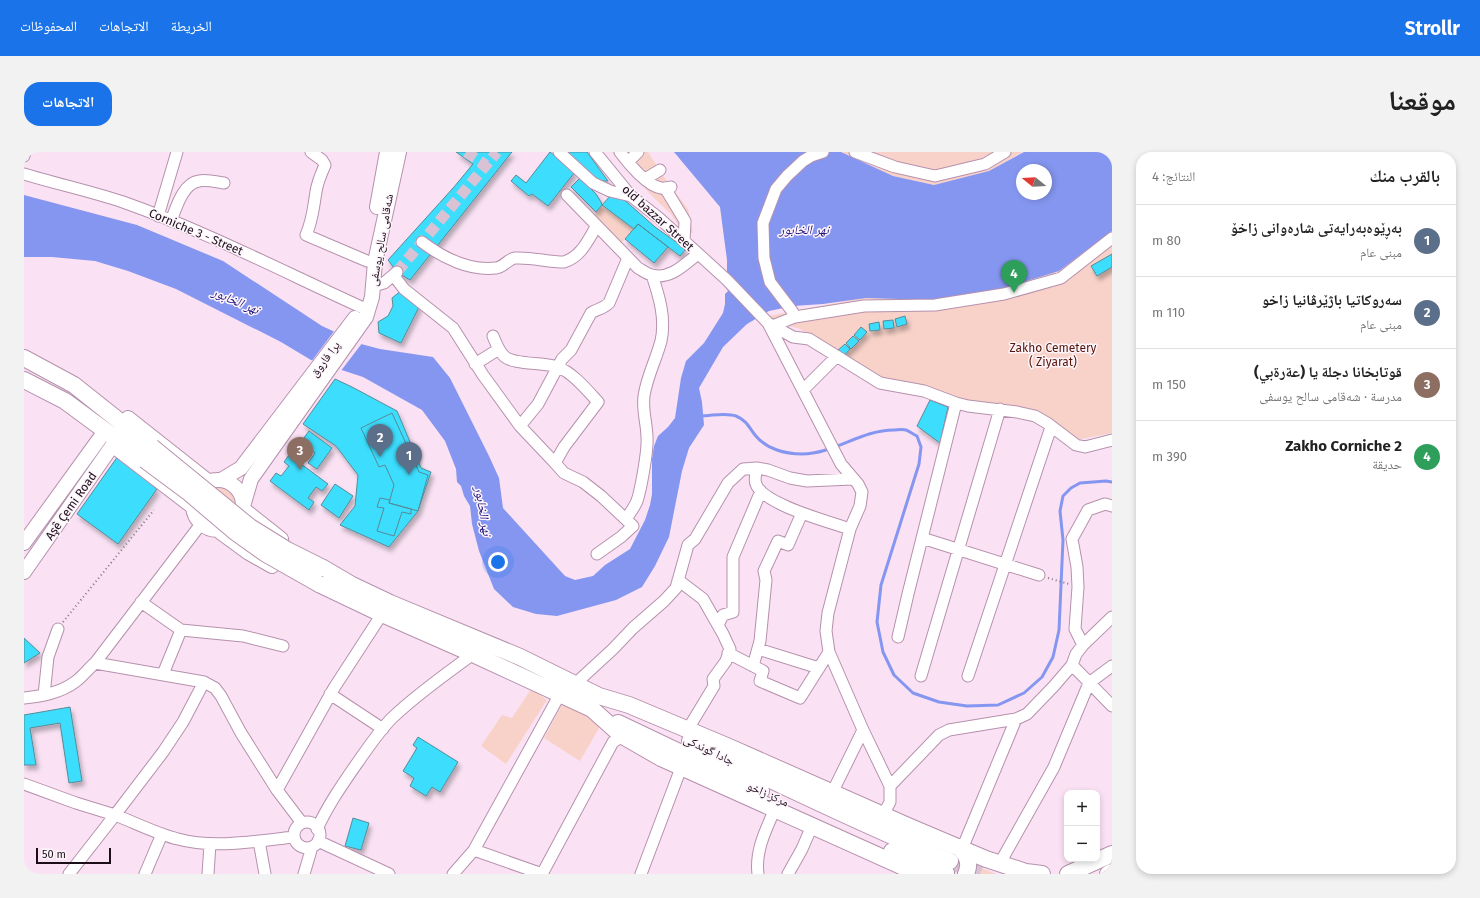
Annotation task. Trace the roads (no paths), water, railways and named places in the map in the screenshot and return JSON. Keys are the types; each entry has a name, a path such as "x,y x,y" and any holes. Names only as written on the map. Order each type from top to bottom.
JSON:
{"highway":[{"path":"24,358 74,385 97,404 188,492 235,532 266,554 319,584 390,603 520,657 575,684 595,703 623,736 661,758 914,873"},
{"path":"24,380 66,401 109,438 149,453 250,527 287,550 323,568 351,592 382,614 474,654 560,694 595,703 629,705 688,729 960,848 1000,863 1019,873 1042,874"},
{"name":"مركز زاخو","path":"595,703 756,788 887,849 948,867"},
{"path":"960,848 966,854 968,859 969,866 966,874"},
{"path":"1068,874 1112,854"},
{"path":"1108,874 1112,872"}],"main road":[{"name":"شەقامی سالح یوسفی","path":"357,323 387,152"},
{"name":"شەقامی سالح یوسفی","path":"357,323 370,307 375,262 398,152"},
{"name":"پرا فاروق","path":"299,402 357,323"},
{"path":"299,402 251,480 239,520 230,528 218,531 212,530 201,524 194,514 193,507 195,495 203,485 215,481 241,468 299,402"},
{"path":"97,404 120,412 180,458 215,481 232,484 240,492 244,506 267,528 284,541 337,566 351,592 321,594 249,553 218,531"},
{"path":"109,438 193,507"},
{"name":"Aşê Çemi Road","path":"24,543 109,438"},
{"name":"Aşê Çemi Road","path":"24,572 109,438"},
{"path":"162,483 166,484 174,481 180,475 182,466 180,458"},
{"path":"249,553 248,544 251,535 258,530 267,528"}],"street":[{"path":"24,156 25,152"},
{"path":"158,216 177,152"},
{"path":"310,152 322,160 325,165 316,191 314,212 306,235 367,261"},
{"path":"559,152 593,183 610,191 631,196"},
{"name":"old bazzar Street","path":"595,152 631,196 659,218 727,280 770,324"},
{"path":"620,152 645,179 662,188 668,187 684,221 684,242"},
{"path":"628,162 638,152"},
{"path":"794,314 770,282 764,258 763,223 776,189 803,161 811,156 823,152"},
{"path":"858,153 895,167 935,176 985,164 1005,152"},
{"path":"645,179 660,170"},
{"name":"Corniche 3 - Street","path":"24,174 122,202 171,220 361,307"},
{"path":"171,220 186,189 192,183 207,180 224,183"},
{"path":"567,195 596,227 638,268 652,275 663,276 672,273 698,254"},
{"path":"422,242 435,252 447,258 462,264 480,267 499,267 514,258 564,262 572,260 581,251 596,227"},
{"path":"770,324 794,314 864,306 935,305 1004,294 1061,278 1112,238"},
{"path":"520,426 530,416 538,404 562,359 570,350 591,313 604,309 609,304 628,258"},
{"path":"373,286 384,283 396,274 404,289 453,328 475,364 520,426 564,473 583,482 601,496 632,526 622,537 597,554"},
{"path":"626,519 633,510 640,489 647,446 644,397 647,378 661,341 663,326 661,304 652,275"},
{"path":"770,324 793,337 809,339 880,383 924,391 956,403 1000,409 1035,416 1076,445 1085,447 1112,440"},
{"path":"770,324 841,464 852,479 858,484 862,492 860,506 850,529 828,613 826,631 829,652 863,730 890,786 890,802 883,815"},
{"path":"493,336 504,356 519,362 540,363 558,368 571,376 598,402 564,447 555,463"},
{"path":"475,364 499,349"},
{"path":"803,390 838,356"},
{"path":"898,637 956,403"},
{"path":"921,676 1000,409"},
{"path":"968,676 1051,427"},
{"path":"575,684 676,588 688,545 695,539 728,483 743,469 757,468 768,470 790,478 808,481 852,479"},
{"path":"757,468 756,484 763,494 785,507 850,529"},
{"path":"718,625 723,615 733,612 733,556 761,490"},
{"path":"1083,645 1075,629 1078,587 1077,567 1072,539 1088,510 1105,504 1112,506"},
{"path":"753,666 760,641 766,580 764,571 778,541 788,545 802,513"},
{"path":"24,698 62,690 75,682 95,663 201,524"},
{"path":"922,538 1039,575"},
{"path":"678,580 703,599 730,649 726,661 712,679 714,686 688,729"},
{"path":"141,602 181,630 243,636 283,646"},
{"path":"277,790 330,694 382,614"},
{"path":"890,786 938,735 949,730 1016,720 1026,714 1054,686 1072,665 1076,654 1083,645 1112,617"},
{"path":"44,695 48,657 58,629"},
{"path":"163,674 181,630"},
{"path":"758,649 819,668"},
{"path":"728,653 763,671 760,681 800,698 829,652"},
{"path":"304,874 315,844 319,838 318,829 325,812 373,741 392,719 414,699 474,654"},
{"path":"95,663 204,682 215,688 221,696 241,734 277,790 302,823 311,824 318,829"},
{"path":"1072,665 1112,706"},
{"path":"1000,863 1054,767 1089,683 1112,666"},
{"path":"68,874 167,746 183,722 204,682"},
{"path":"330,694 383,729"},
{"path":"453,874 474,850 560,694"},
{"path":"960,848 1016,720"},
{"path":"832,793 863,730"},
{"path":"474,850 542,874 613,742 623,736"},
{"path":"641,874 681,768"},
{"path":"24,784 115,815 178,840 210,844 294,837"},
{"path":"758,874 757,861 765,832 775,809"},
{"path":"302,823 296,829 294,837 297,844 308,848 315,844"},
{"path":"788,874 802,849 812,826"},
{"path":"145,874 162,834"},
{"path":"259,841 265,874"},
{"path":"208,874 210,844"},
{"path":"315,844 389,874"}],"water":[{"name":"نهر الخابور","path":"674,152 841,152 893,176 934,185 989,171 1024,152 1112,152 1112,231 1059,271 1004,288 933,300 866,298 823,304 793,306 769,311 747,324 723,347 699,388 704,425 689,448 682,471 669,537 655,566 642,587 616,600 557,616 536,614 513,607 494,589 479,551 472,524 470,506 464,496 461,486 457,482 456,469 445,441 422,410 363,377 311,360 281,342 176,289 128,271 95,261 52,257 24,257 24,195 137,225 223,261 322,326 361,344 380,349 433,357 450,378 489,456 499,478 503,508 565,576 575,580 593,576 605,565 630,549 645,520 652,494 652,459 654,446 658,436 675,418 681,378 686,361 704,343 723,313 725,294 728,291 724,284 727,280 727,260 720,207"}],"waterway":[{"path":"700,416 723,414 736,416 745,422 759,440 765,444 776,450 796,454 814,453 882,431 904,430 917,436 921,447 919,464 881,585 877,622 883,652 894,675 913,693 939,702 967,706 998,705 1024,693 1042,677 1053,657 1059,630 1063,540 1060,511 1063,496 1071,488 1080,483 1112,482"}],"tunnel":[{"path":"466,152 486,165"},
{"path":"397,272 497,152"},
{"path":"950,861 980,874"}],"place":[{"name":"Zakho Corniche 2","path":"1014,293"},
{"name":"سه‌روكاتيا باژێرڤانيا زاخو","path":"380,457"},
{"name":"قوتابخانا دجلة يا (عةرةبي)","path":"300,470"},
{"name":"بەڕێوەبەرایەتی شارەوانی زاخۆ","path":"409,475"}],"park label":[{"name":"Zakho Cemetery ( Ziyarat)","path":"1053,355"}]}
